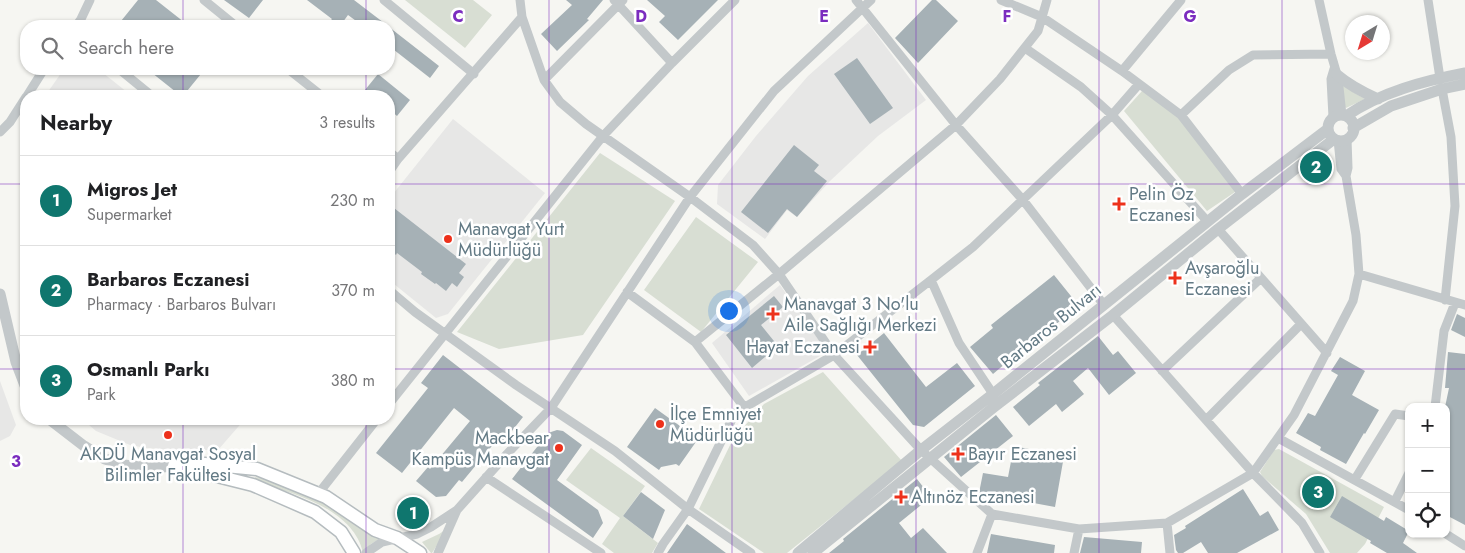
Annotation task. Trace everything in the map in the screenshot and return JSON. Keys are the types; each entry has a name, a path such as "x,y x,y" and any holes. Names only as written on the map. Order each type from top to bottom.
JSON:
{"main road":[{"path":"174,466 205,464 257,469 326,497 375,530 397,538 420,553"},
{"path":"174,466 254,485 315,512 341,532 354,553"}],"street":[{"path":"80,20 90,0"},
{"path":"204,0 229,20"},
{"path":"384,0 474,74"},
{"path":"520,0 522,17 544,80 560,102 586,124 690,197 753,245 779,274 834,355 930,459 992,514 1079,529 1167,523 1253,473 1294,415 1353,301 1359,274 1356,235 1346,176 1341,169 1340,135 1330,121 1340,116 1352,121 1340,135"},
{"path":"395,396 603,136 735,0"},
{"path":"856,0 956,125 1023,200 1104,305"},
{"path":"438,553 458,510 551,408 690,197 774,91 872,0"},
{"path":"1001,0 1042,17 1122,71 1181,115 1242,194"},
{"path":"695,342 956,125 1000,79 1038,31 1047,0"},
{"path":"1122,71 1181,0"},
{"path":"1319,0 1338,78 1340,116"},
{"path":"1428,0 1451,137 1455,206 1445,300"},
{"path":"544,80 618,2 672,63"},
{"path":"395,163 522,17"},
{"path":"1025,48 1081,87 1112,115 1208,222"},
{"path":"1181,115 1229,70 1253,55 1331,54"},
{"path":"1335,71 1347,83 1361,92 1378,99"},
{"name":"Barbaros Bulvarı","path":"798,553 921,450 1242,194 1391,106 1465,73"},
{"path":"31,90 40,75"},
{"path":"126,75 145,90"},
{"path":"296,75 314,90"},
{"name":"Barbaros Bulvarı","path":"1340,116 1390,93 1441,83 1465,84"},
{"path":"658,553 688,509 735,413 834,355 932,280 972,247 1023,200 1112,115 1139,84"},
{"path":"0,132 20,107"},
{"name":"Barbaros Bulvarı","path":"813,553 1113,315 1218,229 1340,135"},
{"path":"1218,229 1327,353"},
{"path":"1359,274 1465,305"},
{"path":"1162,371 1261,278"},
{"path":"932,280 959,343 993,394"},
{"path":"627,292 695,342 744,407"},
{"path":"0,294 20,372"},
{"path":"395,295 415,312 516,385 615,451 688,509 751,553"},
{"path":"1435,403 1444,331 1455,302"},
{"path":"1113,315 1253,473 1302,523 1320,553"},
{"path":"1206,420 1301,324"},
{"path":"1355,480 1394,414 1405,415"},
{"path":"57,425 105,459 124,465 150,468 174,466"},
{"path":"318,494 372,425"},
{"path":"1278,438 1405,507"},
{"path":"486,478 601,553"},
{"path":"1395,501 1405,481"},
{"path":"366,553 382,542 417,534 458,510"},
{"path":"977,553 992,514"},
{"path":"1167,523 1170,553"},
{"path":"1074,553 1079,529"},
{"path":"1450,537 1465,546"}],"shaded area":[{"path":"405,0 473,0 492,15 465,48"},
{"path":"868,23 926,100 878,136 830,181 797,217 787,210 765,239 717,204 718,185 756,136 808,76"},
{"path":"60,75 106,75 124,90 49,90"},
{"path":"1342,83 1365,99 1346,108 1344,106"},
{"path":"1142,91 1181,115 1238,190 1207,211 1124,111"},
{"name":"Manavgat Yurt Müdürlüğü","path":"453,119 545,193 448,314 436,318 395,285 395,192"},
{"path":"600,153 675,201 583,335 499,349 457,332"},
{"path":"696,217 758,262 701,332 644,290"},
{"name":"Manavgat 3 No'lu Aile Sağlığı Merkezi","path":"780,285 827,352 749,396 712,343"},
{"path":"823,372 902,461 787,553 764,553 699,509 733,439 764,404"},
{"path":"0,381 16,425 10,436 0,441"},
{"name":"AKDÜ Manavgat Sosyal Bilimler Fakültesi","path":"89,425 240,425 218,450 146,448 130,445 96,431"},
{"path":"591,448 645,486 623,516 658,543 652,553 614,553 602,544 620,518 566,480"},
{"path":"1279,449 1384,507 1365,544 1357,553 1330,553 1306,514 1262,476 1260,472 1274,450"},
{"path":"255,477 289,486 305,493 337,509 382,537 371,544 363,553 357,538 348,525 335,514 303,497 254,482"},
{"path":"448,528 432,553 431,553 422,542"}],"building":[{"path":"138,0 156,0 181,20 122,20"},
{"path":"224,0 263,0 249,18"},
{"path":"307,0 354,0 380,20 355,20 348,15 344,20 332,19"},
{"path":"566,0 603,0 587,19 589,20 557,51 541,34 572,5"},
{"path":"647,0 718,0 678,40 659,22 665,16"},
{"path":"932,0 936,0 958,21 918,63 895,38"},
{"path":"395,32 439,66 430,78 395,51"},
{"path":"857,58 893,108 870,124 834,74"},
{"path":"155,75 200,75 188,90 173,90"},
{"path":"379,75 410,100 397,116 395,114 395,90 365,90"},
{"path":"794,145 819,165 814,171 827,181 797,217 787,209 768,233 741,212"},
{"path":"395,209 466,264 459,273 464,277 457,287 452,283 446,291 421,274 422,272 397,253 396,255"},
{"path":"1054,275 1079,306 1041,336 1039,335 993,374 970,347 993,328 991,325"},
{"name":"Manavgat 3 No'lu Aile Sağlığı Merkezi","path":"774,296 783,307 761,325 778,346 752,368 726,335"},
{"path":"1457,314 1465,318 1465,337 1451,330"},
{"path":"884,333 926,387 957,363 975,386 924,427 913,425 857,355"},
{"path":"1098,336 1113,355 1118,351 1136,373 1109,395 1088,368 1073,381 1084,394 1062,412 1056,404 1029,426 1013,407 1040,385 1038,383"},
{"path":"1448,352 1465,354 1465,525 1450,517 1450,403 1446,403 1449,388 1445,388"},
{"path":"443,355 523,417 501,445 496,441 462,482 459,480 446,496 436,497 416,481 428,467 430,469 470,421 454,408 402,473 376,453 428,388 421,383"},
{"path":"1340,357 1365,371 1352,395 1379,410 1346,464 1320,450 1321,447 1296,433 1308,413 1315,416 1338,375 1331,371"},
{"name":"İlçe Emniyet Müdürlüğü","path":"655,408 698,439 679,466 676,464 661,467 659,470 627,447"},
{"path":"996,415 1013,436 961,477 944,457"},
{"path":"557,430 563,431 582,445 557,480 598,510 603,523 593,538 512,479 548,433"},
{"path":"1014,446 1064,456 1055,507 979,493 983,473 1008,477"},
{"path":"917,479 931,497 899,523 911,538 923,528 947,553 829,553 844,541 843,539"},
{"path":"1243,489 1260,516 1268,511 1279,530 1237,553 1208,553 1201,542 1183,553 1178,553 1174,535"},
{"path":"641,492 665,510 653,539 623,516"},
{"path":"1342,496 1384,521 1386,517 1405,529 1406,538 1403,543 1417,553 1387,553 1370,543 1371,541 1330,517"},
{"path":"687,524 726,553 667,553"},
{"path":"991,534 1055,545 1054,553 987,553"},
{"path":"1084,537 1142,542 1141,553 1080,553"}],"place":[{"name":"Barbaros Eczanesi","path":"1316,167"},
{"name":"Pelin Öz Eczanesi","path":"1119,204"},
{"name":"Manavgat Yurt Müdürlüğü","path":"448,239"},
{"name":"Avşaroğlu Eczanesi","path":"1175,278"},
{"name":"Manavgat 3 No'lu Aile Sağlığı Merkezi","path":"773,314"},
{"name":"Hayat Eczanesi","path":"870,347"},
{"name":"İlçe Emniyet Müdürlüğü","path":"660,424"},
{"name":"AKDÜ Manavgat Sosyal Bilimler Fakültesi","path":"168,435"},
{"name":"Mackbear Kampüs Manavgat","path":"559,448"},
{"name":"Bayır Eczanesi","path":"958,454"},
{"name":"Osmanlı Parkı","path":"1318,492"},
{"name":"Altınöz Eczanesi","path":"901,497"},
{"name":"Migros Jet","path":"413,513"}]}
